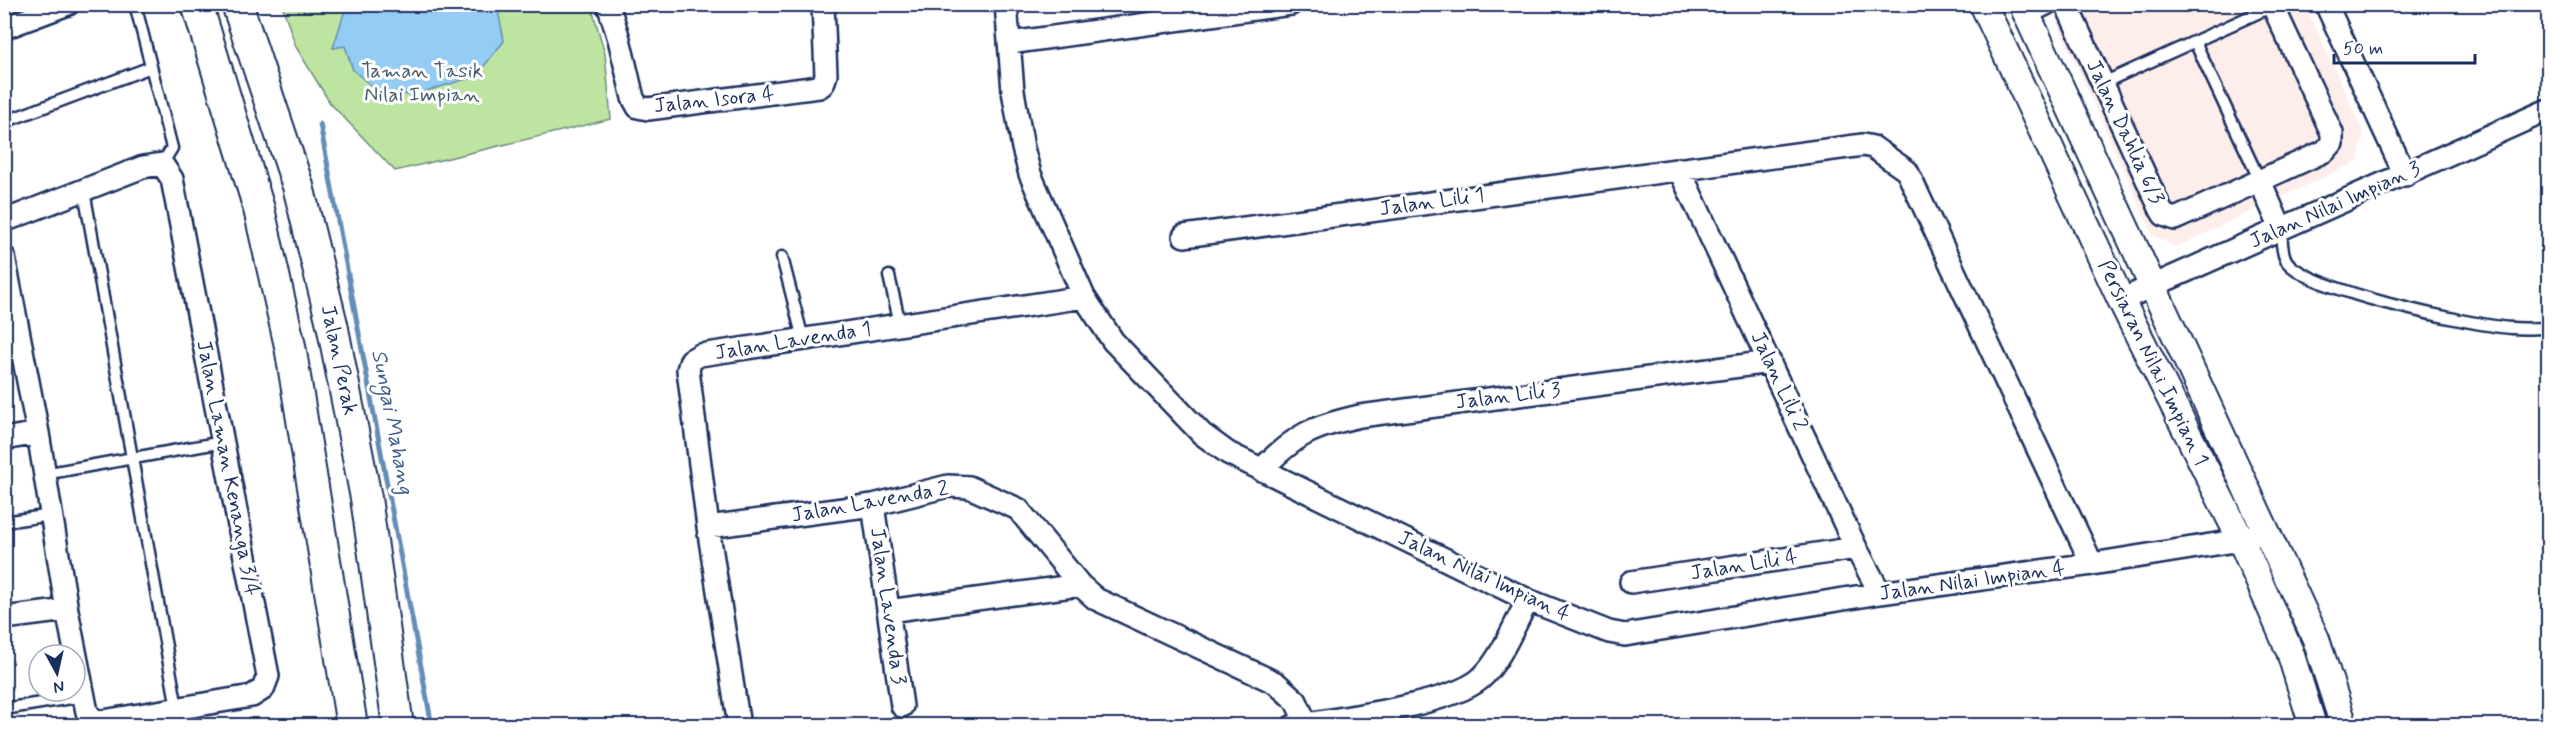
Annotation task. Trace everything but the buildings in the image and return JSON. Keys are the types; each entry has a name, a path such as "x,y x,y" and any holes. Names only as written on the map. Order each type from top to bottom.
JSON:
{"main road":[{"path":"197,4 259,209 290,346 352,726"},
{"name":"Jalan Perak","path":"237,4 298,186 332,324 366,498 398,726"}],"street":[{"path":"4,28 68,4"},
{"name":"Jalan Isora 4","path":"609,4 633,98 635,103 643,109 814,88 823,84 826,75 823,4"},
{"name":"Jalan Nilai Impian 4","path":"1006,4 1017,119 1030,174 1084,297 1113,341 1216,446 1528,600 1609,632 1625,635 1880,593 2092,564 2241,540 2267,530"},
{"path":"1009,43 1291,4"},
{"name":"Persiaran Nilai Impian 1","path":"1983,4 2121,300 2241,540 2290,652 2313,726"},
{"name":"Jalan Dahlia 6/3","path":"2066,4 2164,215 2169,218 2180,218 2329,148 2333,138 2274,5"},
{"path":"2326,4 2405,176"},
{"name":"Persiaran Nilai Impian 1","path":"2032,8 2151,286 2316,639 2344,726"},
{"name":"Jalan Nilai Impian 3","path":"2121,300 2405,176 2548,110"},
{"name":"Jalan Lili 1","path":"1184,236 1867,145 1905,168 2092,564"},
{"path":"4,222 143,167 162,164"},
{"name":"Jalan Laman Kenanga 3/4","path":"85,703 87,712 93,719 103,721 252,696 263,689 268,676 172,179 162,164"},
{"name":"Jalan Lili 2","path":"1679,169 1856,548 1880,593"},
{"path":"2260,181 2281,229"},
{"path":"4,257 38,433 73,643"},
{"name":"Jalan Lavenda 1","path":"739,726 708,527 688,370 691,360 700,355 1084,297"},
{"name":"Jalan Lili 3","path":"1262,470 1297,437 1332,423 1360,416 1770,362"},
{"path":"4,439 38,433"},
{"name":"Jalan Lavenda 2","path":"708,527 873,505 948,486 969,487 1017,509 1080,585 1096,598 1114,609 1276,683 1296,701 1299,725"},
{"name":"Jalan Lavenda 3","path":"873,505 902,706"},
{"name":"Jalan Lili 4","path":"1631,582 1856,548"},
{"path":"888,611 1080,585"},
{"path":"1299,725 1414,704 1466,689 1481,678 1491,665 1528,600"},
{"path":"4,618 66,610"}],"lane":[{"path":"135,4 172,148 162,164"},
{"path":"2103,83 2274,5"},
{"path":"2195,42 2260,181"},
{"path":"4,122 151,67"},
{"path":"84,191 177,708"},
{"path":"2281,229 2282,246 2287,261 2314,281 2365,297 2436,314 2511,328 2548,328"},
{"path":"782,257 803,339"},
{"path":"889,276 900,324"},
{"path":"44,474 223,442"},
{"path":"4,522 51,515"},
{"path":"4,709 41,703"}],"shaded area":[{"path":"2049,5 2305,5 2364,133 2358,161 2176,247 2153,235"}],"green space":[{"name":"Taman Tasik Nilai Impian","path":"282,5 591,5 605,54 611,119 395,171 330,103 296,47"}],"water":[{"path":"347,4 497,5 504,41 476,76 413,95 380,93 353,70 345,46 333,48"}],"waterway":[{"name":"Sungai Mahang","path":"320,124 432,726"}]}
